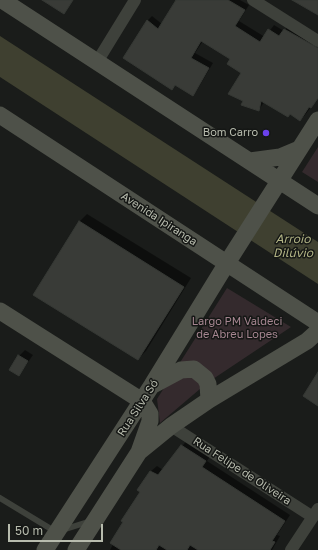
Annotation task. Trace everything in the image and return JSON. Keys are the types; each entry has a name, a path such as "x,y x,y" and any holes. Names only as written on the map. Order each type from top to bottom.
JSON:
{"main road":[{"path":"2,0 318,206"},
{"name":"Avenida Ipiranga","path":"0,115 318,323"},
{"name":"Rua Silva Só","path":"45,550 142,401 240,242 318,120"},
{"path":"250,161 275,159 299,149"},
{"path":"0,311 142,401 150,414 150,421 139,452 76,550"},
{"path":"139,452 171,426 209,400 307,342 318,332"},
{"path":"152,385 181,370 194,369 205,378 208,384 209,400"}],"street":[{"path":"97,62 135,0"},
{"path":"253,0 318,41"},
{"name":"Rua Felipe de Oliveira","path":"171,426 315,513"},
{"path":"291,550 315,513"}],"lane":[{"path":"0,498 56,532 97,519"}],"green space":[{"path":"318,147 318,182 302,172"},
{"name":"Largo PM Valdeci de Abreu Lopes","path":"227,288 291,327 207,383 160,423 157,399"}],"water":[{"name":"Arroio Dilúvio","path":"0,36 318,242 318,284 0,77"}],"building":[{"path":"42,0 73,0 64,14"},
{"path":"176,0 228,0 245,10 235,26 260,42 268,29 279,36 284,29 318,48 318,98 311,108 309,107 300,121 290,114 288,117 261,101 259,111 241,105 243,101 228,94 241,73 227,64 230,59 201,41 191,58 209,68 193,96 175,85 172,90 123,58 147,20 158,29"},
{"path":"292,0 318,0 318,15"},
{"path":"79,221 184,287 138,360 33,295"},
{"path":"18,355 28,361 19,376 9,370"},
{"path":"318,372 318,406 303,396"},
{"path":"181,445 206,461 202,467 285,521 272,541 275,542 270,550 198,550 190,545 187,550 167,550 159,545 156,550 121,550 110,543 123,522 121,521 140,492 137,490 150,471 158,475"}],"place":[{"name":"Bom Carro","path":"266,133"}]}
